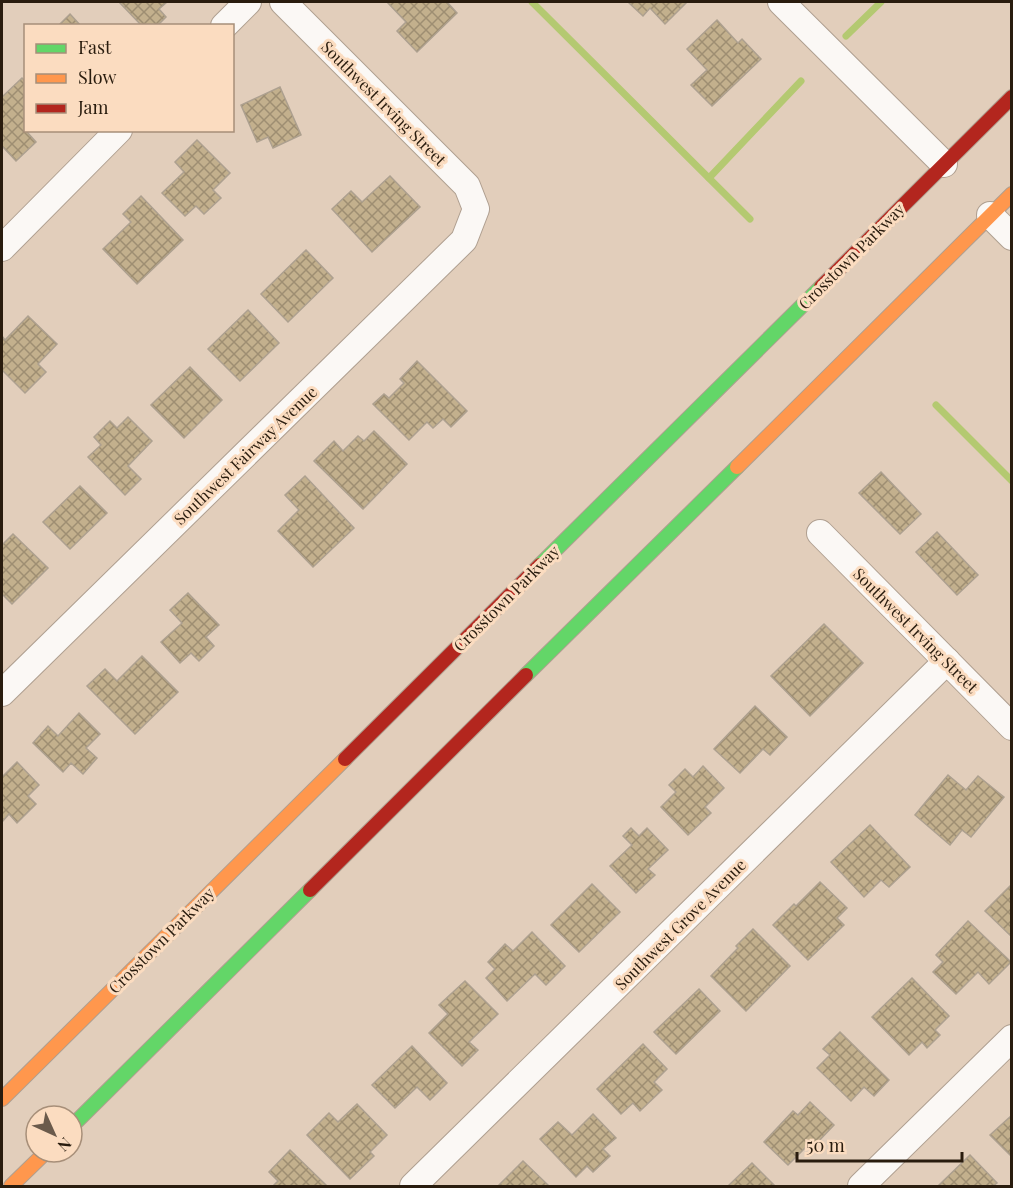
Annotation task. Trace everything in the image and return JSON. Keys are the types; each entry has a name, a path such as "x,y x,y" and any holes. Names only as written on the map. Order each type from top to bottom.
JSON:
{"main road":[{"name":"Crosstown Parkway","path":"2,1099 1011,97"},
{"path":"84,1114 1011,194"},
{"path":"11,1186 34,1164"}],"street":[{"path":"226,24 248,2"},
{"name":"Southwest Irving Street","path":"283,2 467,186 476,209"},
{"path":"781,2 944,164"},
{"path":"2,248 117,132"},
{"name":"Southwest Fairway Avenue","path":"2,693 464,240 476,209"},
{"path":"990,215 1011,237"},
{"name":"Southwest Irving Street","path":"820,534 1011,727"},
{"name":"Southwest Grove Avenue","path":"413,1186 946,661"},
{"path":"861,1186 1011,1038"}],"building":[{"path":"119,2 167,2 159,9 166,17 159,24 140,24"},
{"path":"387,2 447,2 457,13 417,52 397,31 406,22"},
{"path":"628,2 687,2 665,24 650,8 643,16"},
{"path":"70,14 79,24 60,24"},
{"path":"717,20 738,43 742,39 761,59 712,106 691,85 707,70 687,49"},
{"path":"22,78 24,80 24,132 27,132 36,142 16,161 2,146 2,97"},
{"path":"280,87 301,135 273,148 268,137 257,142 241,105"},
{"path":"197,140 230,173 213,190 221,198 204,214 196,206 185,216 162,193 184,172 175,162"},
{"path":"390,176 420,207 372,252 332,209 351,191 362,202"},
{"path":"141,196 183,240 137,284 103,249 131,222 123,214"},
{"path":"306,250 333,278 288,322 261,294"},
{"path":"248,310 279,343 240,381 208,349"},
{"path":"28,316 57,344 38,364 46,372 25,393 2,370 2,336 5,340"},
{"path":"417,361 467,411 451,427 443,419 433,428 427,422 409,440 373,404 384,394 389,398 404,383 400,379"},
{"path":"190,367 222,400 184,438 151,405"},
{"path":"128,417 152,441 128,466 141,479 125,495 88,457 101,445 94,437 110,421 117,428"},
{"path":"374,431 407,464 363,509 314,461 334,441 343,451 358,436 364,441"},
{"path":"881,472 921,514 900,534 859,493"},
{"path":"305,476 354,528 313,567 278,531 299,510 285,495"},
{"path":"80,486 107,513 70,549 43,522"},
{"path":"937,532 978,575 957,595 916,552"},
{"path":"13,534 48,568 12,604 2,594 2,545"},
{"path":"188,593 219,625 206,637 214,646 199,661 191,653 180,663 161,642 182,623 170,610"},
{"path":"824,624 863,663 810,716 771,676"},
{"path":"142,656 178,692 135,734 87,686 105,669 117,681"},
{"path":"755,706 787,737 770,755 763,749 740,773 714,749"},
{"path":"79,713 100,734 86,748 97,758 83,774 71,763 63,772 33,743 48,726 58,736"},
{"path":"17,762 39,785 28,796 36,804 17,823 9,814 2,822 2,777"},
{"path":"703,766 724,788 705,807 711,813 688,835 661,807 676,792 669,785 685,769 693,777"},
{"path":"948,775 966,790 978,776 1004,797 971,837 962,830 950,845 915,815"},
{"path":"870,825 910,867 889,887 881,880 864,897 831,862"},
{"path":"631,828 639,836 647,828 668,850 648,869 655,875 636,893 610,866 632,845 623,836"},
{"path":"820,882 847,908 837,918 844,925 808,960 773,925"},
{"path":"592,884 620,912 579,952 551,925"},
{"path":"1012,884 1012,937 985,911"},
{"path":"968,921 1011,962 989,984 978,972 956,994 933,972 943,962 936,955"},
{"path":"753,929 790,966 746,1011 711,976"},
{"path":"532,932 565,966 546,985 535,974 507,1001 486,978 495,969 488,962 505,944 513,951"},
{"path":"912,978 949,1016 935,1030 940,1035 927,1048 922,1042 909,1055 872,1017"},
{"path":"465,981 498,1014 469,1042 478,1050 462,1066 429,1033 448,1014 439,1005"},
{"path":"699,989 720,1011 676,1054 654,1032"},
{"path":"840,1032 889,1080 874,1096 864,1087 851,1101 817,1068 830,1055 823,1049"},
{"path":"643,1044 667,1069 654,1082 662,1090 640,1111 633,1103 621,1114 597,1089"},
{"path":"412,1046 447,1083 430,1100 417,1087 395,1108 372,1085"},
{"path":"810,1102 834,1125 815,1145 811,1142 788,1165 764,1142 793,1111 798,1115"},
{"path":"357,1104 387,1135 370,1152 374,1156 350,1179 307,1135 329,1113 338,1122"},
{"path":"593,1114 616,1138 603,1149 610,1156 593,1172 587,1166 576,1177 540,1139 558,1122 572,1135"},
{"path":"1010,1117 1012,1118 1012,1157 990,1135"},
{"path":"290,1150 327,1186 273,1186 278,1181 269,1172"},
{"path":"970,1155 997,1183 993,1186 938,1186"},
{"path":"523,1161 549,1186 498,1186"},
{"path":"752,1163 775,1186 728,1186"}],"waterway":[{"path":"532,2 750,219"},
{"path":"846,36 881,2"},
{"path":"709,178 801,81"},
{"path":"936,405 1012,481"}],"traffic: fast":[{"path":"540,565 821,287"},
{"path":"526,675 737,467"},
{"path":"84,1114 310,890"}],"traffic: slow":[{"path":"737,467 1012,194"},
{"path":"2,1099 345,759"},
{"path":"11,1186 34,1164"}],"traffic: jam":[{"path":"821,287 1012,97"},
{"path":"345,759 540,565"},
{"path":"310,890 526,675"}]}
